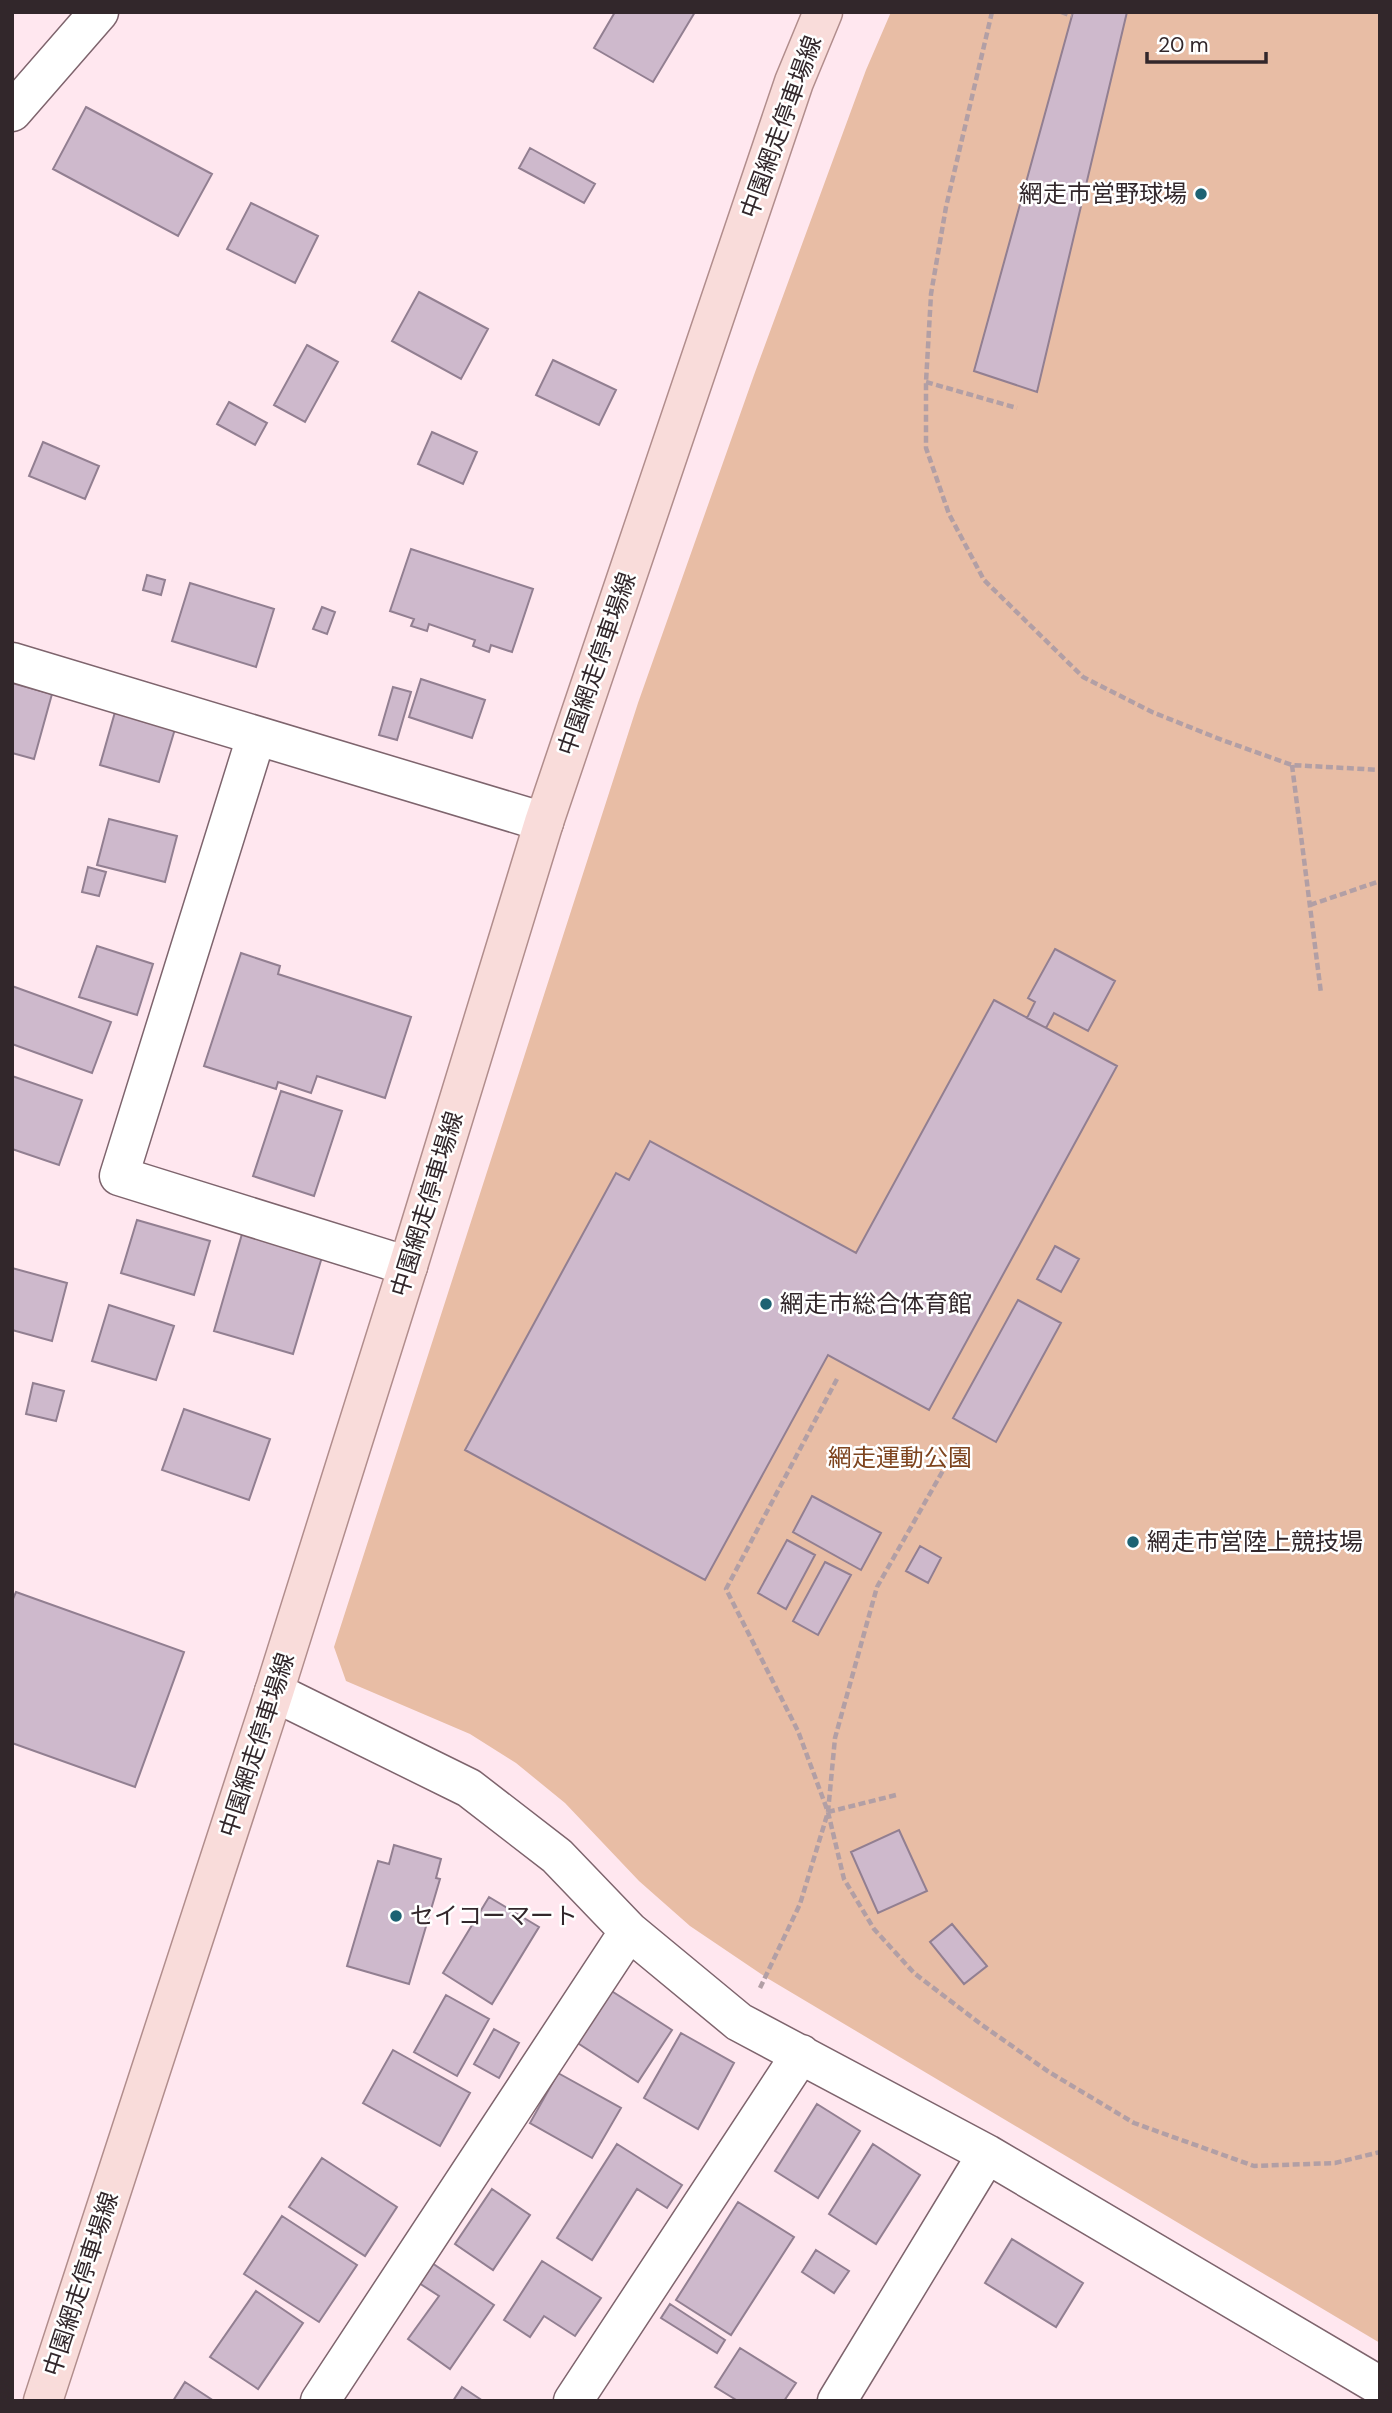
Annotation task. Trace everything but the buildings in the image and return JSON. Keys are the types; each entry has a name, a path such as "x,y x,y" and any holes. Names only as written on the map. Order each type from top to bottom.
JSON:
{"main road":[{"name":"中園網走停車場線","path":"43,2401 274,1692 544,822 794,82 823,12"}],"street":[{"path":"12,112 99,12"},
{"path":"12,662 544,822"},
{"path":"256,737 119,1176 408,1266"},
{"path":"274,1692 469,1788 557,1856 629,1931 739,2022 987,2154 1380,2386"},
{"path":"320,2401 629,1931"},
{"path":"573,2401 801,2054"},
{"path":"837,2401 987,2154"}],"path":[{"path":"992,12 946,207 931,294 926,382 926,448 949,514 984,580 1083,677 1153,712 1292,765 1380,770"},
{"path":"1060,12 1072,16"},
{"path":"926,382 1017,408"},
{"path":"1292,765 1321,993"},
{"path":"1310,905 1380,881"},
{"path":"837,1379 726,1589 798,1731 828,1812 844,1879 874,1929 914,1973 982,2025 1049,2072 1134,2123 1254,2166 1335,2163 1380,2152"},
{"path":"739,2022 767,1978 800,1904 828,1812 835,1738 877,1587 958,1444"},
{"path":"828,1812 896,1795"}],"green space":[{"name":"網走運動公園","path":"891,12 1380,12 1380,2343 767,1978 690,1926 639,1881 565,1803 516,1763 470,1734 346,1681 334,1647 638,703 754,375 866,70"}],"place":[{"name":"網走市営野球場","path":"1201,194"},
{"name":"網走市総合体育館","path":"766,1304"},
{"name":"網走市営陸上競技場","path":"1133,1542"},
{"name":"セイコーマート","path":"396,1916"}]}
